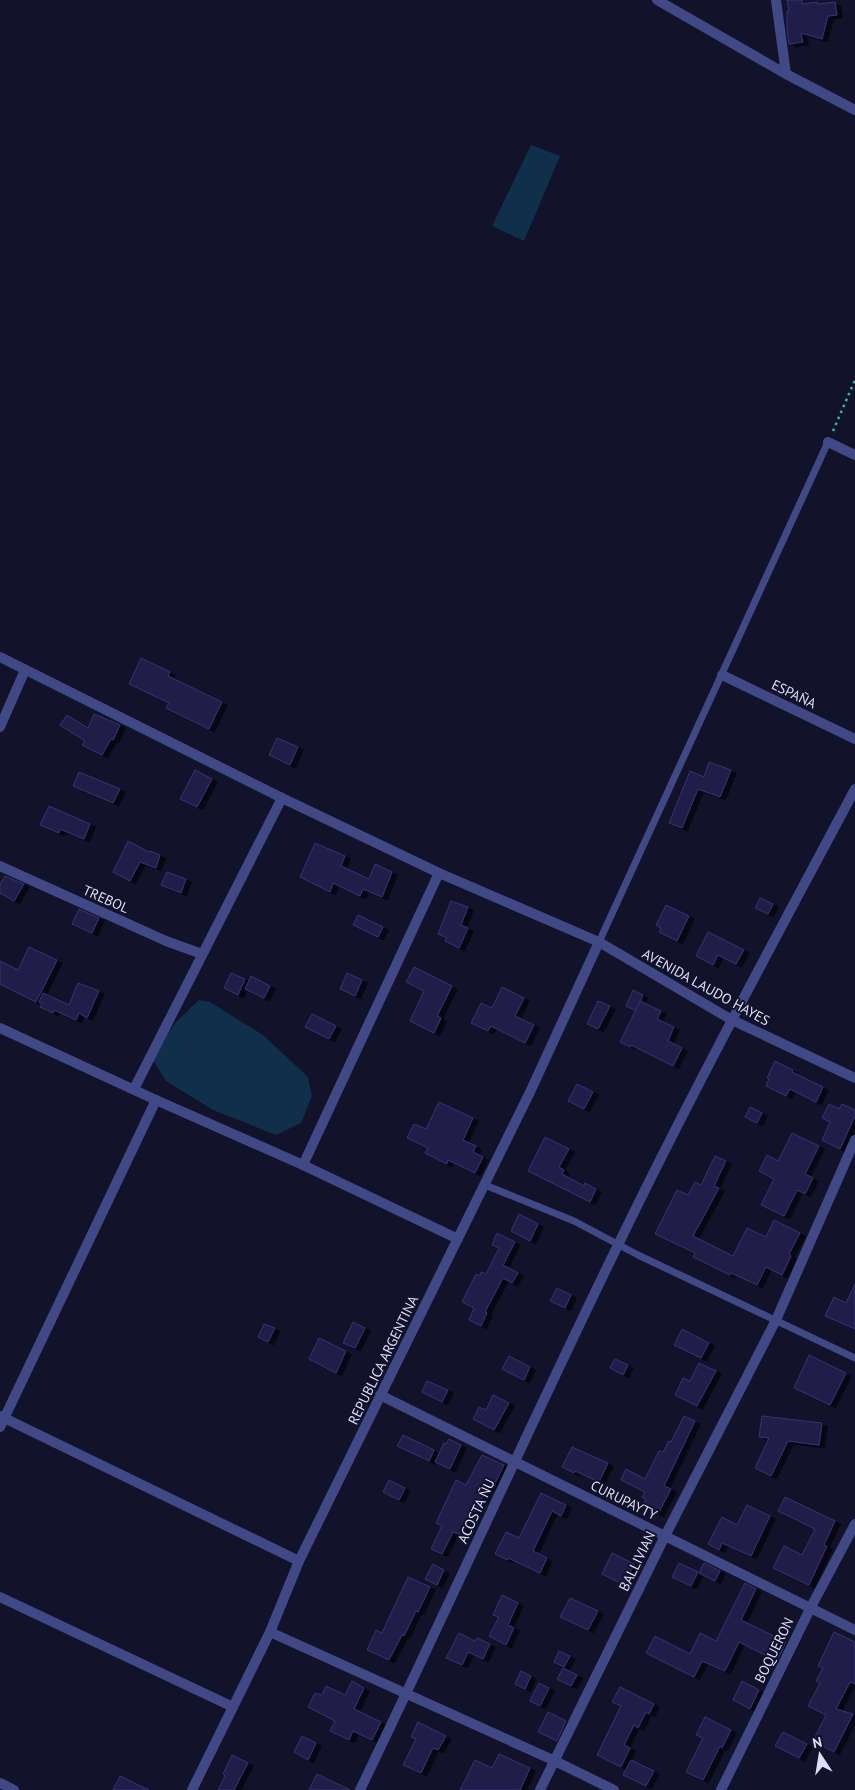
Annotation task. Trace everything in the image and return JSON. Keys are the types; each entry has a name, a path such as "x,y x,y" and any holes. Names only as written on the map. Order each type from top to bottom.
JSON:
{"street":[{"path":"656,0 786,74 855,110"},
{"path":"776,0 786,74"},
{"path":"828,442 855,456"},
{"name":"AVENIDA LAUDO HAYES","path":"0,657 282,798 439,873 599,942 732,1020 855,1078"},
{"path":"0,727 25,670"},
{"name":"ESPAÑA","path":"722,675 855,738"},
{"name":"ACOSTA ÑU","path":"360,1790 618,1245 732,1020 855,789"},
{"path":"134,1089 282,798"},
{"name":"TREBOL","path":"0,866 166,941 202,954"},
{"path":"303,1165 439,873"},
{"name":"REPUBLICA ARGENTINA","path":"192,1790 270,1632 300,1560 531,1090 599,942"},
{"path":"0,1028 303,1165 458,1239"},
{"path":"156,1100 1,1420 300,1560"},
{"name":"BALLIVIAN","path":"540,1790 665,1536 776,1320 855,1140"},
{"name":"CURUPAYTY","path":"380,1395 855,1630"},
{"name":"BOQUERON","path":"721,1790 811,1607 855,1524"},
{"path":"0,1597 233,1707"},
{"path":"270,1632 407,1693 614,1790"},
{"path":"0,1783 14,1790"}],"lane":[{"path":"599,942 828,442"},
{"path":"485,1185 574,1221 618,1245 855,1358"}],"path":[{"path":"828,442 855,380"}],"water":[{"path":"531,145 560,156 524,241 492,226"},
{"path":"199,1000 210,1002 263,1035 308,1077 312,1096 301,1123 276,1135 213,1110 166,1081 151,1057 177,1021"}],"building":[{"path":"787,0 802,0 802,4 835,2 837,15 828,16 822,39 801,33 803,42 789,44"},
{"path":"141,658 170,672 168,676 222,702 209,729 166,708 169,703 129,684"},
{"path":"94,714 120,725 113,740 111,739 102,755 82,745 85,741 60,725 67,715 88,728"},
{"path":"277,738 298,747 290,765 269,755"},
{"path":"709,762 731,770 720,797 698,789 682,828 669,823 690,771 704,777"},
{"path":"195,770 212,779 197,807 180,799"},
{"path":"79,772 120,789 113,803 73,786"},
{"path":"49,806 90,824 84,839 60,829 59,833 40,825"},
{"path":"128,841 149,852 160,855 156,868 140,862 130,881 113,872"},
{"path":"315,843 345,856 341,866 369,879 375,864 392,872 382,897 363,889 360,896 333,883 330,892 300,877"},
{"path":"167,872 186,879 181,893 161,885"},
{"path":"5,876 24,884 14,901 0,893 0,884"},
{"path":"760,898 773,904 768,914 755,908"},
{"path":"451,901 468,907 461,925 468,928 459,948 445,941 447,938 438,934"},
{"path":"666,905 689,916 677,941 659,932 661,928 656,925"},
{"path":"79,909 99,918 92,933 72,924"},
{"path":"358,915 383,927 378,937 353,925"},
{"path":"708,932 744,950 736,964 718,955 713,965 696,956"},
{"path":"29,947 57,960 36,1002 0,984 0,961 18,970"},
{"path":"414,967 452,986 437,1016 441,1018 434,1033 410,1021 424,991 406,982"},
{"path":"231,973 245,979 238,995 224,988"},
{"path":"347,973 362,980 355,996 340,989"},
{"path":"251,976 270,986 264,998 245,989"},
{"path":"78,983 99,991 87,1018 79,1013 76,1020 54,1010 53,1013 40,1007 42,1004 39,1002 43,993 69,1005"},
{"path":"502,987 524,998 515,1016 534,1025 525,1043 491,1026 488,1031 471,1023 481,1003 492,1008"},
{"path":"633,990 643,995 636,1011 626,1006"},
{"path":"598,1001 610,1006 598,1029 587,1024"},
{"path":"640,1001 661,1011 657,1019 674,1027 668,1041 682,1048 673,1066 631,1045 630,1047 620,1042"},
{"path":"312,1014 336,1026 329,1039 305,1027"},
{"path":"775,1061 793,1070 792,1072 823,1087 816,1102 790,1089 786,1096 766,1086 769,1079 767,1078"},
{"path":"577,1084 593,1092 584,1109 568,1101"},
{"path":"439,1102 473,1118 463,1140 476,1146 473,1152 483,1157 475,1173 448,1160 447,1164 425,1153 428,1148 407,1138 414,1124 426,1129"},
{"path":"829,1104 839,1109 842,1104 855,1110 855,1116 840,1149 822,1140 830,1122 822,1118"},
{"path":"750,1107 762,1113 757,1123 745,1117"},
{"path":"792,1133 819,1146 805,1174 813,1178 805,1194 797,1190 784,1216 761,1205 774,1179 759,1171 767,1155 778,1161"},
{"path":"545,1137 569,1149 559,1167 564,1170 562,1174 584,1186 585,1183 596,1189 590,1202 528,1171"},
{"path":"715,1156 726,1161 714,1186 719,1188 693,1236 733,1256 747,1228 766,1237 774,1220 800,1233 789,1254 791,1256 782,1275 766,1267 757,1285 731,1273 730,1275 693,1257 695,1253 655,1234 677,1190 688,1195 695,1182 701,1185"},
{"path":"519,1214 538,1224 530,1241 511,1231"},
{"path":"497,1233 515,1242 503,1265 518,1273 512,1283 503,1278 485,1312 487,1313 481,1326 469,1320 474,1308 462,1302 476,1274 480,1276 481,1272 486,1274 499,1248 492,1245"},
{"path":"855,1284 855,1329 825,1316 834,1297 846,1303"},
{"path":"557,1288 571,1295 565,1308 550,1301"},
{"path":"353,1322 365,1328 355,1348 343,1343"},
{"path":"264,1324 275,1328 268,1342 258,1337"},
{"path":"682,1329 709,1343 701,1358 674,1345"},
{"path":"319,1338 346,1351 336,1373 309,1359"},
{"path":"809,1355 846,1373 830,1405 794,1388"},
{"path":"509,1356 530,1367 524,1380 502,1369"},
{"path":"615,1359 628,1365 623,1375 610,1368"},
{"path":"699,1363 716,1371 697,1406 675,1395 683,1378 690,1381"},
{"path":"427,1381 448,1390 442,1402 422,1392"},
{"path":"493,1395 509,1403 494,1430 473,1419 479,1407 486,1410"},
{"path":"684,1416 695,1421 664,1486 671,1489 658,1514 642,1507 646,1499 642,1497 645,1492 621,1480 626,1469 645,1479 659,1451 663,1452 669,1441 671,1442"},
{"path":"762,1416 822,1423 819,1445 788,1441 771,1476 755,1468 769,1438 759,1437"},
{"path":"403,1435 434,1450 429,1461 397,1446"},
{"path":"449,1439 461,1445 450,1469 435,1462 444,1443 446,1444"},
{"path":"572,1447 608,1463 599,1482 562,1467"},
{"path":"482,1455 504,1465 493,1487 489,1485 461,1535 453,1532 442,1554 431,1549 442,1526 436,1523 456,1480 466,1485"},
{"path":"389,1480 405,1488 399,1500 383,1492"},
{"path":"541,1493 566,1505 561,1516 552,1511 533,1551 547,1558 540,1573 495,1554 506,1532 519,1538"},
{"path":"785,1497 835,1521 824,1545 827,1546 809,1585 773,1568 784,1546 802,1555 815,1529 778,1511"},
{"path":"747,1505 770,1516 751,1556 722,1543 719,1550 708,1544 722,1517 737,1525"},
{"path":"612,1553 634,1564 624,1585 602,1574"},
{"path":"679,1563 698,1572 691,1586 672,1577"},
{"path":"704,1563 720,1571 715,1581 699,1573"},
{"path":"433,1564 444,1570 437,1585 425,1579"},
{"path":"408,1577 430,1587 418,1612 416,1611 404,1636 402,1635 389,1660 367,1650 376,1630 382,1633"},
{"path":"745,1583 756,1589 741,1620 786,1642 777,1661 739,1642 725,1671 702,1661 694,1677 646,1653 655,1636 690,1654 700,1633 716,1641"},
{"path":"502,1595 518,1603 508,1625 514,1628 506,1645 489,1636 499,1617 493,1615"},
{"path":"570,1598 598,1611 588,1630 560,1617"},
{"path":"834,1632 855,1642 855,1684 850,1682 836,1709 853,1714 834,1752 813,1741 826,1715 808,1706 820,1683 816,1681 823,1668 818,1666"},
{"path":"459,1633 475,1641 477,1638 490,1644 483,1659 468,1652 462,1665 446,1658"},
{"path":"559,1651 570,1656 564,1667 554,1662"},
{"path":"563,1668 577,1675 571,1686 557,1679"},
{"path":"521,1671 531,1676 525,1689 515,1684"},
{"path":"352,1681 364,1688 354,1709 381,1722 372,1740 353,1731 349,1740 330,1731 335,1721 308,1707 315,1693 322,1695 326,1686 345,1695"},
{"path":"742,1681 759,1690 750,1709 733,1700"},
{"path":"539,1683 549,1688 540,1706 530,1701"},
{"path":"620,1687 654,1704 649,1714 646,1712 638,1728 634,1725 624,1745 630,1748 621,1767 597,1755 621,1706 612,1702"},
{"path":"548,1712 566,1721 557,1741 538,1732"},
{"path":"705,1717 731,1730 722,1748 720,1746 703,1780 686,1772 703,1738 696,1735"},
{"path":"418,1722 446,1736 438,1750 433,1748 421,1773 403,1765 416,1739 411,1737"},
{"path":"783,1732 807,1744 799,1758 775,1746"},
{"path":"302,1736 316,1743 308,1760 294,1752"},
{"path":"499,1754 530,1768 520,1790 460,1790 475,1760 492,1768"},
{"path":"232,1755 248,1763 234,1790 218,1790 225,1776 223,1774"},
{"path":"631,1760 654,1771 646,1786 623,1775"},
{"path":"317,1774 350,1790 309,1790"},
{"path":"120,1776 149,1790 113,1790"}]}
